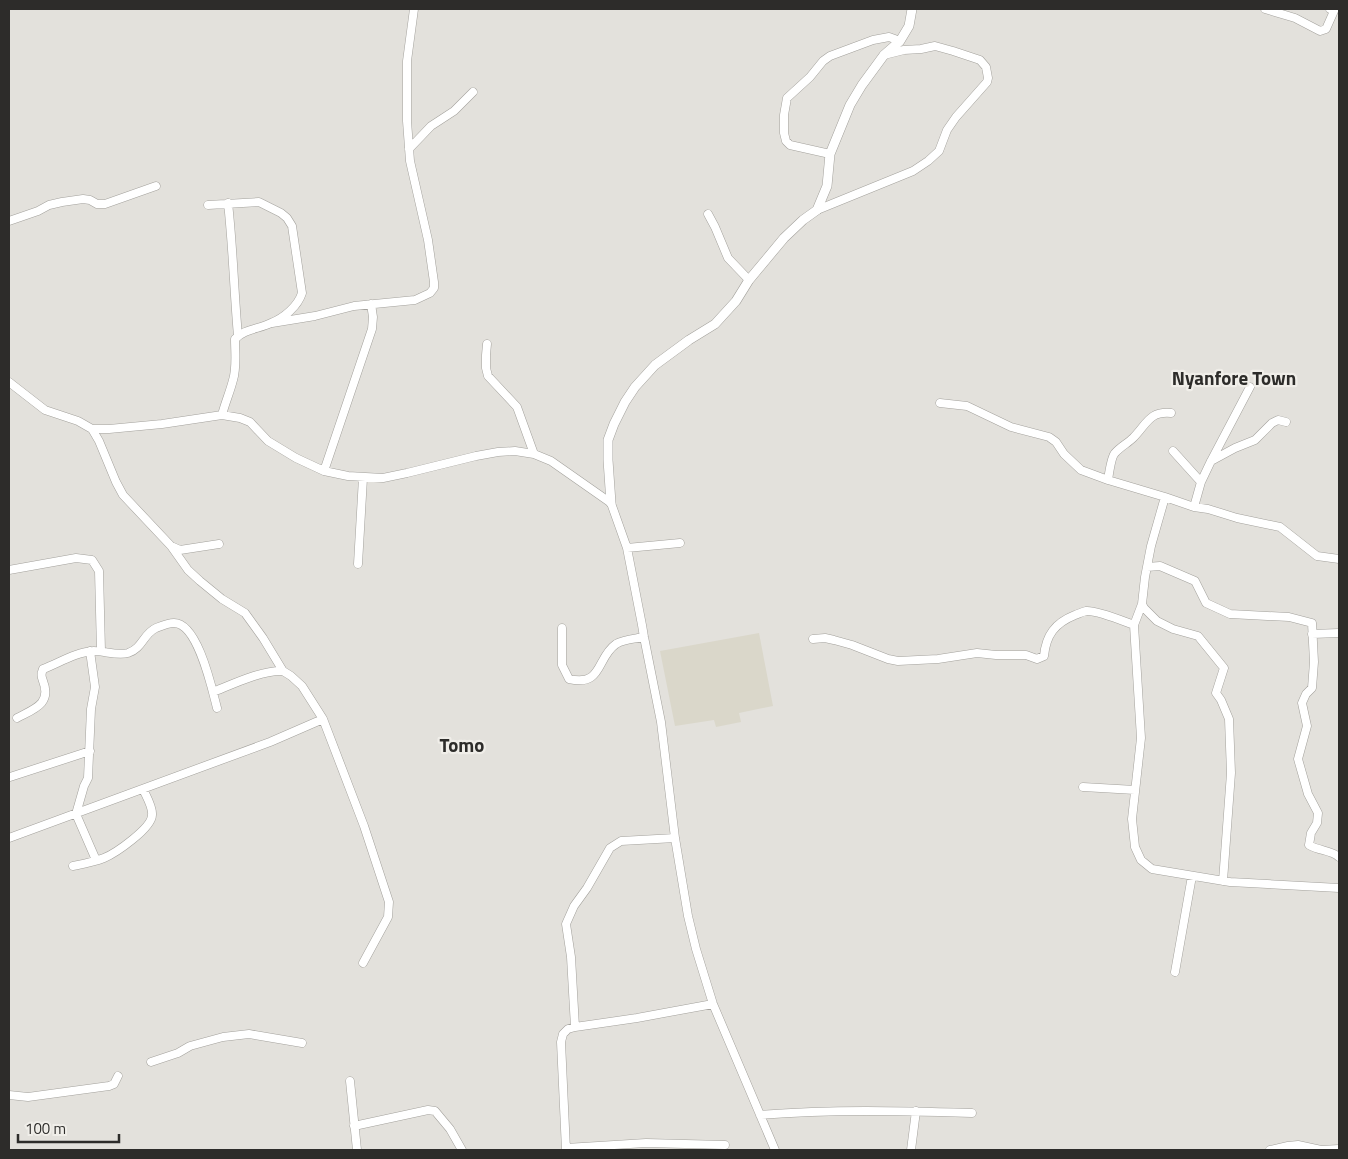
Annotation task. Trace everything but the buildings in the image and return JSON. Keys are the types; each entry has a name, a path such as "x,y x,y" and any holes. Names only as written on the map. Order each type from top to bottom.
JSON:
{"street":[{"path":"222,415 234,379 236,364 234,339 238,336 252,329 272,323 315,316 354,306 414,300 430,294 434,288 428,240 409,149 407,61 414,9"},
{"path":"817,210 827,186 830,154 850,105 884,55 900,41 909,26 912,9"},
{"path":"1265,9 1295,18 1320,31 1326,29 1329,24 1333,9"},
{"path":"830,154 790,145 786,141 784,115 787,98 830,56 873,40 889,37 900,41"},
{"path":"775,1150 712,1004 690,924 675,838 661,722 627,548 611,503 608,440 625,402 635,387 656,365 689,340 715,324 736,301 750,280 784,238 817,210 913,171 928,161 939,151 947,130 966,104 987,82 988,78 986,67 980,60 935,46 884,55"},
{"path":"409,149 431,126 454,111 473,92"},
{"path":"9,221 49,205 83,200 105,204 156,186"},
{"path":"208,205 260,202 281,213 292,226 302,293 301,299 294,308 272,323"},
{"path":"228,204 232,236 232,262 238,336"},
{"path":"708,214 728,258 750,280"},
{"path":"324,471 372,330 371,304"},
{"path":"487,344 486,368 488,376 517,407 534,454"},
{"path":"9,382 45,410 78,421 92,429 162,424 222,415 240,418 250,422 277,448 324,471 363,478 383,478 407,474 498,452 515,451 534,454 551,462 611,503"},
{"path":"1194,507 1201,482 1250,387"},
{"path":"940,403 967,406 1011,427 1049,437 1056,442 1064,454 1081,470 1194,507 1280,527 1317,556 1339,559"},
{"path":"1108,480 1114,454 1133,439 1150,417 1163,413 1171,414"},
{"path":"1211,461 1256,440 1272,423 1278,420 1286,422"},
{"path":"92,429 123,495 170,546 188,570 222,600 245,612 283,671 302,686 324,720 364,826 389,902 388,917 363,962"},
{"path":"1173,451 1201,482"},
{"path":"358,564 363,478"},
{"path":"1165,497 1151,546 1142,604 1134,625 1141,738 1132,819 1135,846 1141,860 1152,869 1223,881 1339,888"},
{"path":"627,548 680,543"},
{"path":"170,546 180,550 219,544"},
{"path":"9,570 76,558 92,560 99,571 101,651"},
{"path":"1147,567 1160,566 1195,582 1206,603 1230,614 1289,618 1312,623 1314,662 1312,688 1306,694 1302,703 1307,726 1298,760 1308,794 1318,812 1317,823 1311,833 1310,845 1337,854 1339,858"},
{"path":"1142,604 1157,621 1173,629 1198,636 1224,668 1216,693 1229,719 1230,728 1231,773 1223,881"},
{"path":"813,640 825,638 834,640 898,661 938,659 977,653 1037,658 1044,656 1044,649 1053,630 1069,618 1086,611 1100,613 1134,625"},
{"path":"17,718 38,707 43,702 47,690 41,676 41,672 44,670 78,655 90,652 127,653 137,649 153,629 174,623 189,631 194,638 207,670 217,708"},
{"path":"562,628 562,665 569,679 578,681 588,680 600,669 608,651 616,645 624,641 644,637"},
{"path":"1312,634 1339,633"},
{"path":"90,652 95,687 88,778 76,814 96,860"},
{"path":"213,692 258,675 283,671"},
{"path":"9,838 324,720"},
{"path":"10,777 90,751"},
{"path":"1083,787 1136,790"},
{"path":"73,866 106,857 132,840 148,825 153,817 143,789"},
{"path":"575,1027 566,924 574,906 587,888 610,848 615,844 675,838"},
{"path":"1175,972 1192,876"},
{"path":"712,1004 568,1029 563,1034 561,1042 566,1149 646,1143 725,1145"},
{"path":"151,1062 178,1053 190,1046 223,1037 249,1034 302,1043"},
{"path":"9,1095 28,1097 109,1086 114,1084 118,1076"},
{"path":"350,1081 357,1150"},
{"path":"354,1126 428,1110 435,1111 450,1130 462,1150"},
{"path":"760,1115 802,1111 972,1113"},
{"path":"912,1150 916,1111"},
{"path":"1270,1150 1298,1145 1320,1150 1339,1149"}],"shaded area":[{"path":"759,633 773,706 739,713 741,722 716,727 714,720 675,726 660,651"}],"district":[{"name":"Nyanfore Town","path":"1234,377"},
{"name":"Tomo","path":"462,744"}]}
